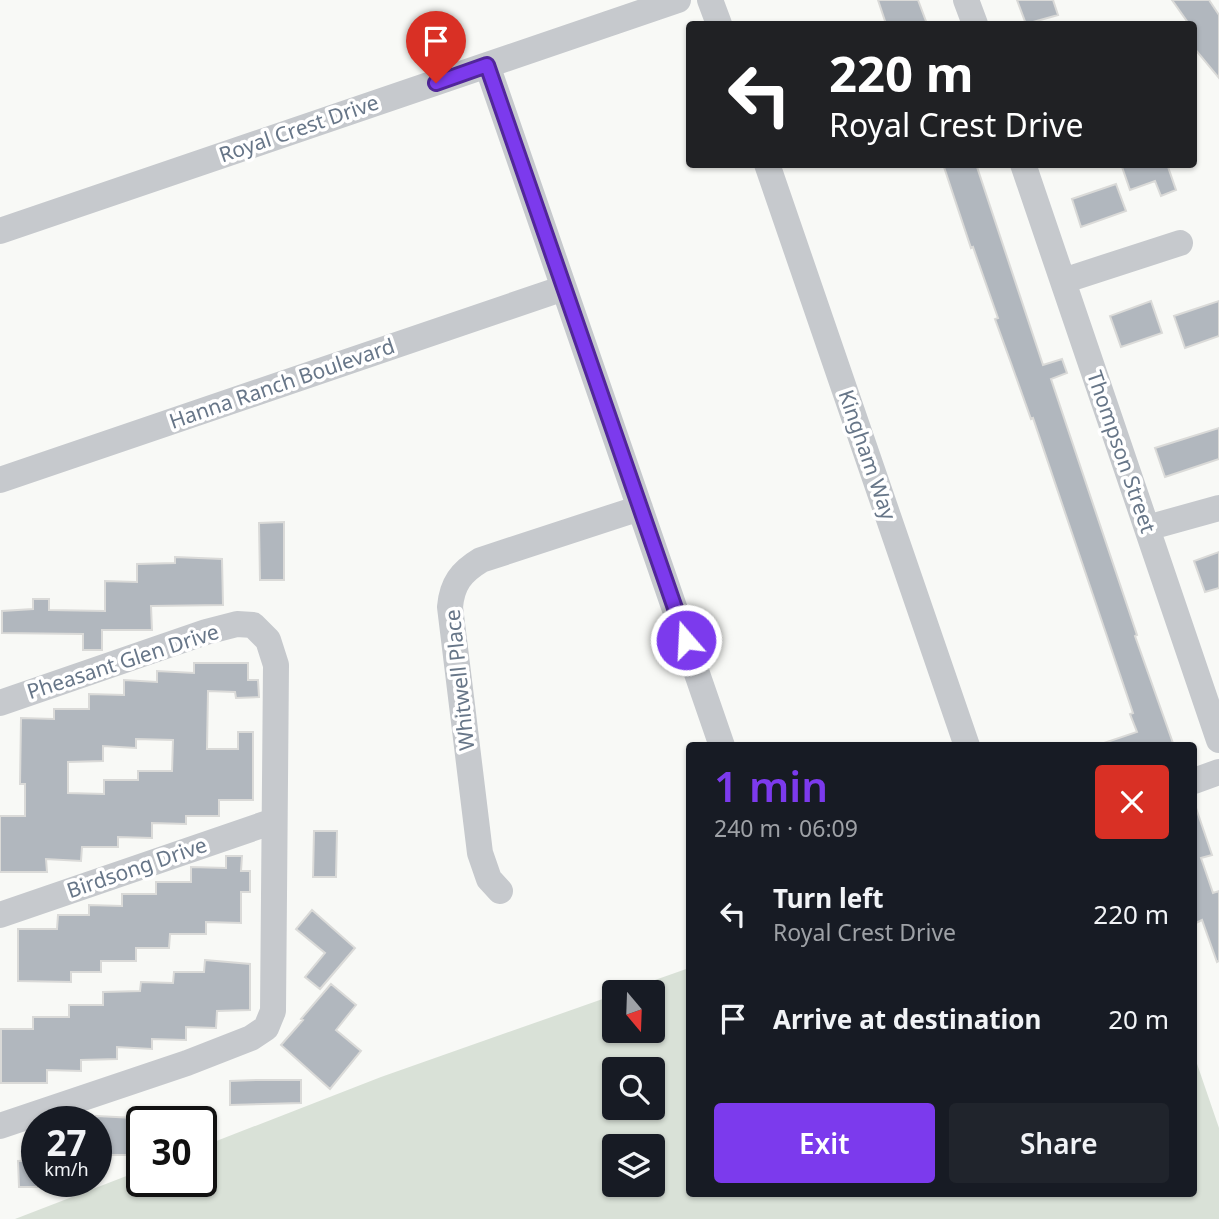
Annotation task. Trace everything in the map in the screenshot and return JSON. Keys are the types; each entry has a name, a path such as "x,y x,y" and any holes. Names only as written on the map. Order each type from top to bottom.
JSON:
{"street":[{"name":"Royal Crest Drive","path":"0,231 678,0"},
{"path":"710,0 718,21"},
{"path":"966,0 974,21"},
{"path":"487,65 721,742"},
{"name":"Kingham Way","path":"768,168 957,742"},
{"name":"Thompson Street","path":"1024,168 1219,740"},
{"path":"1063,281 1180,243"},
{"name":"Hanna Ranch Boulevard","path":"0,480 564,288"},
{"name":"Whitwell Place","path":"500,891 489,879 480,853 450,607 452,592 458,578 467,568 481,560 640,508"},
{"path":"1147,527 1219,508"},
{"name":"Pheasant Glen Drive","path":"0,703 206,632 237,624 253,625 268,640 276,665 274,821"},
{"path":"1197,780 1219,772"},
{"path":"0,1126 187,1063 251,1038 266,1028 273,1011 274,821"},
{"name":"Birdsong Drive","path":"0,915 274,821"}],"shaded area":[{"path":"686,969 686,1197 1197,1197 1197,1064 1219,1128 1219,1219 15,1219 72,1197 112,1197 112,1182 126,1176 126,1197 217,1197 217,1141 381,1077 602,999 602,1043 665,1043 665,980 655,980"}],"building":[{"path":"878,0 918,0 926,21 885,21"},
{"path":"1017,0 1053,0 1058,15 1037,21 1025,21"},
{"path":"1172,0 1209,0 1219,15 1219,78 1197,52 1197,21 1187,21"},
{"path":"944,168 977,168 1043,365 1062,359 1067,373 1051,379 1173,742 1107,742 1137,732 1130,714 1133,713 1033,418 1031,419 995,319 998,318 973,247 971,248"},
{"path":"1122,168 1168,168 1176,190 1161,196 1155,181 1130,190"},
{"path":"1116,184 1126,211 1081,227 1072,199"},
{"path":"1151,301 1162,333 1121,347 1110,316"},
{"path":"1219,301 1219,336 1185,348 1174,316"},
{"path":"1219,428 1219,459 1165,477 1155,448"},
{"path":"284,522 284,580 260,580 259,523"},
{"path":"1219,552 1219,588 1205,592 1194,561"},
{"path":"175,557 222,559 223,605 151,606 152,630 102,630 102,650 83,650 83,634 2,633 2,611 33,609 33,599 49,599 49,610 105,611 105,581 137,582 137,564 175,563"},
{"path":"194,663 248,663 248,680 258,680 259,697 236,698 235,692 208,691 207,749 238,749 238,732 253,732 253,800 219,800 219,816 186,816 186,824 152,823 152,838 118,837 118,847 82,847 81,861 46,859 47,872 0,872 0,816 25,816 25,784 20,784 21,718 54,719 54,709 89,709 89,694 124,695 124,680 157,682 157,671 194,673","holes":["136,739 173,740 172,771 138,771 138,780 104,780 104,794 68,793 68,762 103,761 103,746 136,748"]},
{"path":"1197,811 1212,855 1201,858 1213,893 1219,891 1217,962 1202,920 1197,922"},
{"path":"314,831 337,831 336,877 313,877"},
{"path":"226,856 242,856 241,871 250,871 250,892 241,892 241,923 206,922 206,934 170,934 169,948 136,948 136,961 101,961 101,972 71,972 71,982 18,981 18,929 57,929 58,915 89,915 89,905 122,906 122,894 156,894 156,882 191,882 191,867 226,868"},
{"path":"312,910 355,948 320,989 305,977 325,953 296,929"},
{"path":"205,960 250,964 250,1010 217,1011 216,1028 186,1027 186,1040 152,1039 152,1049 117,1047 117,1059 81,1060 81,1071 47,1070 47,1083 1,1083 1,1029 33,1029 33,1017 69,1017 69,1005 103,1005 103,992 140,991 141,982 173,983 174,972 204,972"},
{"path":"331,984 356,1005 336,1030 361,1051 330,1089 281,1045"},
{"path":"301,1080 301,1103 230,1105 230,1081"},
{"path":"112,1117 126,1118 126,1155 112,1155"},
{"path":"18,1161 21,1161 21,1187 19,1187"}],"route":[{"path":"436,83 487,65 686,640"}]}
